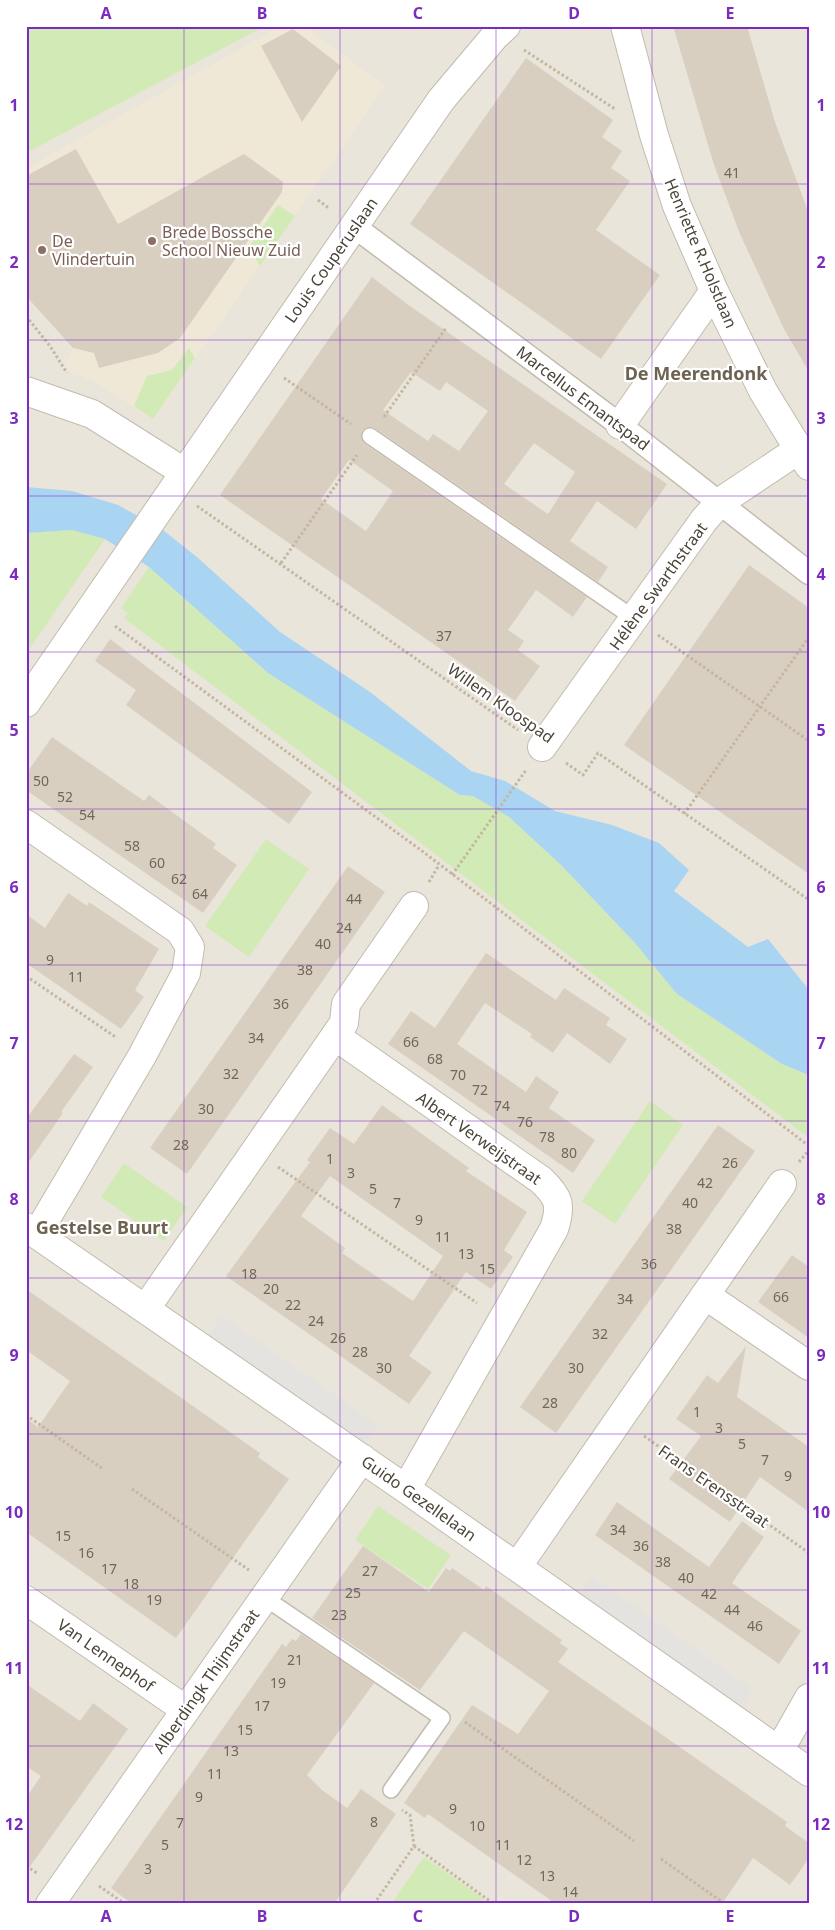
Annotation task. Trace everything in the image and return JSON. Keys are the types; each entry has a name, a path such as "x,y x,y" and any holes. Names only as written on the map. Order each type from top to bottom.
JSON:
{"street":[{"name":"Henriette R.Holstlaan","path":"625,26 654,135 678,206 714,291 762,391 803,458"},
{"name":"Louis Couperuslaan","path":"26,703 173,487 442,100 496,36 512,36"},
{"name":"Marcellus Emantspad","path":"355,227 620,425 809,572"},
{"path":"620,425 714,291"},
{"path":"26,391 92,414 173,487"},
{"name":"Hélène Swarthstraat","path":"535,757 704,520 720,502 803,458"},
{"path":"26,824 180,930 190,947 186,973 142,1056 32,1231"},
{"path":"146,1308 344,1023 346,1004 414,906"},
{"name":"Albert Verweijstraat","path":"335,1036 541,1180 555,1194 559,1212 554,1229 406,1489"},
{"path":"517,1567 782,1184"},
{"name":"Guido Gezellelaan","path":"32,1231 362,1458 809,1772"},
{"path":"705,1295 809,1366"},
{"name":"Alberdingk Thijmstraat","path":"50,1904 362,1458"},
{"name":"Van Lennephof","path":"26,1600 186,1710"},
{"path":"779,1751 809,1698"}],"lane":[{"path":"370,436 635,618"},
{"path":"268,1592 442,1718 391,1790"}],"path":[{"path":"512,36 654,135"},
{"path":"26,316 50,346 68,376"},
{"path":"261,362 370,436"},
{"name":"Willem Kloospad","path":"173,487 281,563 535,757 583,775 598,753 809,900"},
{"path":"96,600 452,875 809,1146"},
{"path":"635,618 809,741"},
{"path":"684,814 809,637"},
{"path":"452,875 535,757"},
{"path":"26,976 142,1056"},
{"path":"255,1152 503,1321"},
{"path":"26,1415 103,1469"},
{"name":"Frans Erensstraat","path":"619,1419 809,1552"},
{"path":"132,1489 268,1592"},
{"path":"442,1718 460,1720 634,1841"},
{"path":"374,1904 414,1846 410,1815 400,1809 391,1790"},
{"path":"414,1846 494,1904"},
{"path":"661,1858 725,1904"}],"shaded area":[{"path":"260,26 809,26 809,1904 26,1904 26,140"},
{"name":"Brede Bossche School Nieuw Zuid","path":"281,26 304,26 385,86 153,419 99,384 64,368 74,347 26,267 26,169"},
{"path":"222,1316 378,1425 364,1444 208,1335"},
{"path":"592,1576 753,1689 740,1707 579,1595"}],"green space":[{"path":"26,26 265,26 26,153"},
{"path":"278,205 295,216 260,266 249,247"},
{"path":"189,348 195,358 153,419 134,406 147,376 172,370"},
{"path":"72,530 105,539 26,654 26,533"},
{"path":"149,567 268,673 460,795 473,796 509,817 561,865 635,943 677,994 782,1064 809,1075 809,1138 124,618 128,613 121,608"},
{"path":"266,839 309,869 249,957 205,926"},
{"path":"650,1101 683,1125 615,1224 582,1201"},
{"path":"124,1163 187,1207 164,1241 101,1197"},
{"path":"378,1506 451,1555 428,1589 355,1540"},
{"path":"424,1857 484,1899 481,1904 391,1904"}],"water":[{"path":"26,487 72,491 118,505 163,530 198,558 280,632 370,692 471,771 505,781 555,811 612,825 659,843 689,870 674,891 748,947 768,939 809,990 809,1075 782,1064 677,994 635,943 561,865 509,817 473,796 460,795 268,673 149,567 105,539 72,530 26,533"}],"building":[{"path":"673,26 747,26 775,122 809,214 809,372 784,329 740,234 714,165"},
{"path":"293,29 341,66 302,122 261,46"},
{"path":"526,58 613,120 602,137 622,151 611,168 630,181 596,230 660,275 601,359 410,224"},
{"path":"76,149 118,224 244,154 283,182 282,192 180,338 158,353 99,368 94,353 73,348 26,296 26,176"},
{"path":"372,277 407,304 667,484 636,529 597,501 570,541 608,567 598,582 375,428 370,427 363,430 361,436 365,444 587,597 573,617 536,590 508,630 524,641 518,650 540,666 515,701 220,495","holes":["411,372 440,391 446,382 488,411 459,451 433,434 428,441 383,410","534,443 575,472 548,514 504,484","349,460 393,491 366,531 321,499"]},
{"path":"749,565 809,608 809,874 624,745"},
{"path":"110,639 312,792 289,824 126,705 136,690 95,661"},
{"path":"52,737 144,801 149,795 216,844 213,848 237,865 203,913 26,790 26,774"},
{"path":"348,866 385,892 187,1174 150,1148"},
{"path":"68,893 87,906 89,902 159,949 135,990 144,997 121,1029 26,963 26,914 45,928"},
{"path":"486,953 556,1000 564,988 610,1018 606,1025 627,1039 610,1064 567,1033 553,1053 530,1037 532,1034 485,1003 457,1044 526,1092 536,1076 559,1092 549,1108 595,1140 573,1173 388,1044 411,1011 435,1028"},
{"path":"74,1054 93,1067 26,1166 26,1119"},
{"path":"382,1105 469,1168 466,1171 527,1212 504,1250 513,1257 491,1289 466,1272 409,1356 432,1372 409,1404 226,1276 310,1162 307,1160 330,1128 354,1144","holes":["330,1176 443,1256 413,1301 342,1253 345,1248 301,1216"]},
{"path":"718,1125 755,1151 556,1433 520,1407"},
{"path":"792,1255 809,1267 809,1338 758,1302"},
{"path":"26,1289 260,1453 258,1457 289,1479 176,1638 26,1532 26,1418 38,1427 70,1381 26,1350"},
{"path":"746,1346 737,1397 809,1447 809,1512 760,1477 730,1522 669,1479 701,1436 676,1419 707,1375 718,1383"},
{"path":"617,1502 709,1567 742,1521 764,1537 732,1583 801,1631 779,1664 595,1535"},
{"path":"363,1546 429,1592 446,1568 450,1571 452,1568 484,1590 486,1586 562,1640 560,1643 568,1649 558,1662 787,1822 785,1826 809,1843 809,1858 790,1885 753,1858 722,1904 556,1904 428,1814 425,1818 404,1803 472,1705 518,1734 549,1691 464,1631 420,1690 312,1618"},
{"path":"301,1634 374,1683 307,1775 322,1790 347,1808 361,1789 396,1814 334,1904 132,1904 111,1888 282,1644 286,1647 292,1639 296,1641"},
{"path":"26,1684 80,1721 93,1703 128,1729 26,1872 26,1798 41,1776 26,1766"}],"place":[{"name":"Brede Bossche School Nieuw Zuid","path":"152,241"},
{"name":"De Vlindertuin","path":"42,250"}],"district":[{"name":"De Meerendonk","path":"696,373"},
{"name":"Gestelse Buurt","path":"102,1227"}]}
